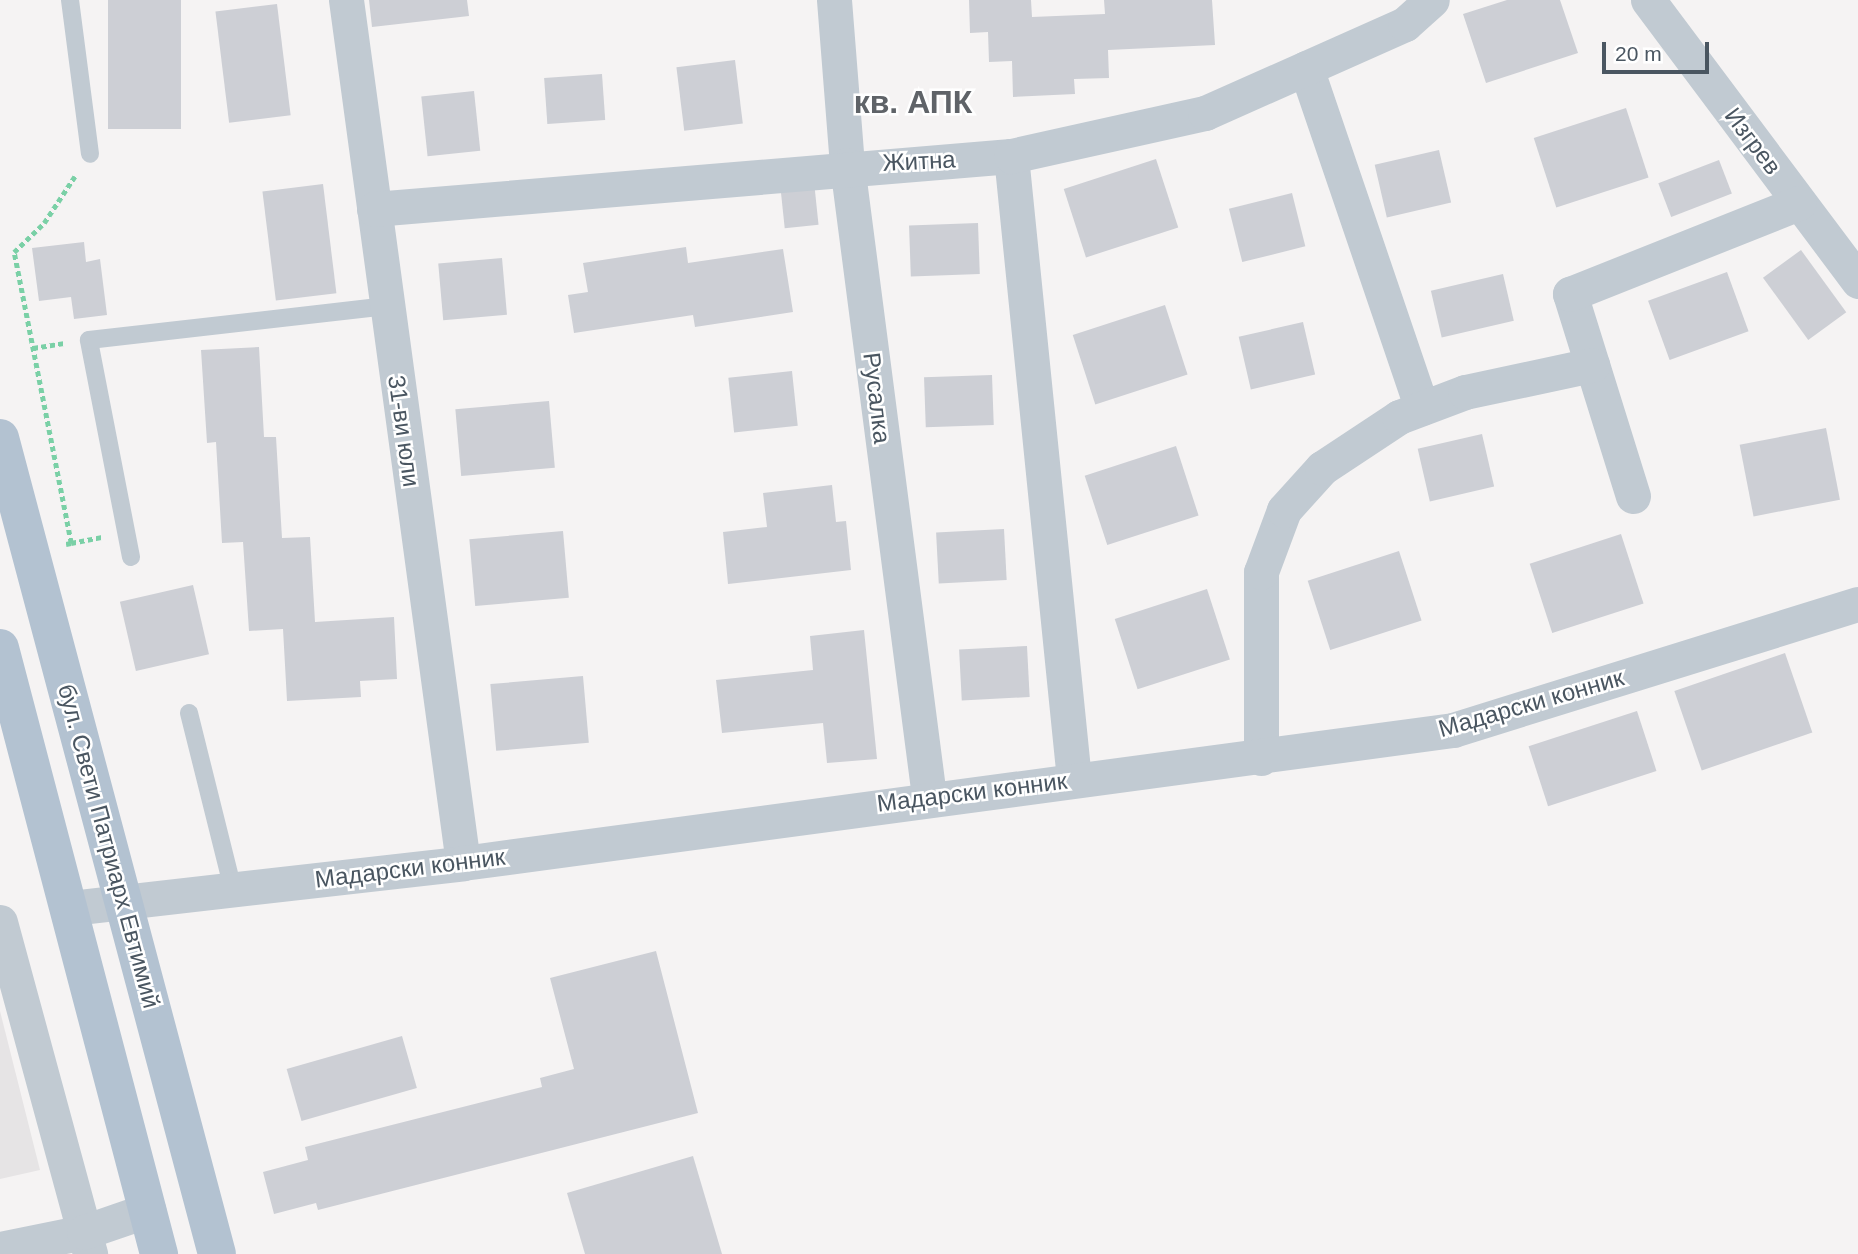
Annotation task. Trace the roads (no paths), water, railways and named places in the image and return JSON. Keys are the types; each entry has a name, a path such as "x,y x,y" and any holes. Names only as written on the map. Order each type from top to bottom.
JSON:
{"main road":[{"name":"бул. Свети Патриарх Евтимий","path":"0,438 217,1254"},
{"path":"0,648 71,908 159,1254"}],"street":[{"name":"31-ви юли","path":"346,0 463,863"},
{"name":"Русалка","path":"834,0 847,165 929,796"},
{"name":"Житна","path":"374,209 847,165 1011,156 1205,113 1405,24 1432,0"},
{"name":"Изгрев","path":"1648,0 1858,281"},
{"path":"1306,68 1422,408"},
{"path":"1011,156 1074,779"},
{"path":"1633,496 1570,294 1799,203"},
{"path":"1261,758 1261,572 1284,510 1322,468 1422,408 1465,392 1592,365"},
{"name":"Мадарски конник","path":"71,908 463,863 929,796 1261,758 1453,730 1858,604"},
{"path":"0,922 87,1243"},
{"path":"0,1249 87,1243 148,1210"}],"lane":[{"path":"70,0 90,154"},
{"path":"131,557 89,340 387,306"},
{"path":"189,713 233,889"}],"district":[{"name":"кв. АПК","path":"913,102"}]}
